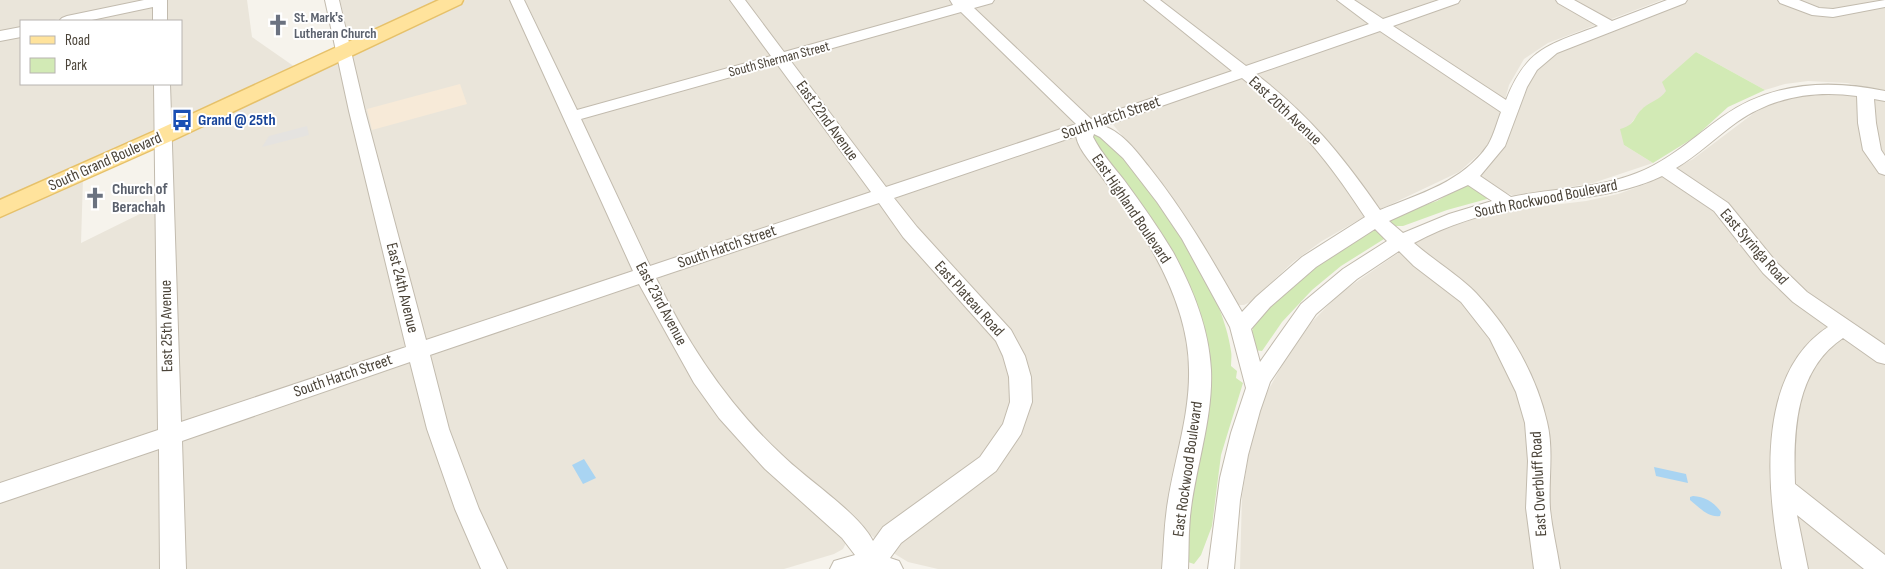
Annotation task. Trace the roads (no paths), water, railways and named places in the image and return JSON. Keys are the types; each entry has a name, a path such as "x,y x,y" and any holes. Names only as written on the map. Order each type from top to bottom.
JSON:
{"main road":[{"name":"South Grand Boulevard","path":"0,209 163,136 454,0"}],"street":[{"path":"71,20 160,0 160,20"},
{"name":"East 24th Avenue","path":"332,0 343,51 438,429 449,462 494,569"},
{"name":"East 23rd Avenue","path":"517,0 644,274 669,324 702,377 727,412 773,462 851,530 880,566"},
{"name":"East 22nd Avenue","path":"737,0 881,195"},
{"name":"South Sherman Street","path":"571,117 780,57 804,53 961,3 987,0"},
{"name":"East 20th Avenue","path":"1151,0 1267,90 1311,131 1341,166 1376,219 1399,241"},
{"path":"1344,0 1509,110"},
{"name":"South Hatch Street","path":"0,493 644,274 1088,126 1453,0"},
{"path":"1563,0 1609,26"},
{"path":"1240,326 1263,302 1309,262 1376,219 1446,190 1469,177 1496,146 1509,110 1530,67 1551,50 1680,0"},
{"path":"1785,0 1817,12 1845,12 1885,2"},
{"path":"961,3 1088,126"},
{"path":"0,36 20,32"},
{"name":"East 25th Avenue","path":"162,85 173,569"},
{"name":"South Rockwood Boulevard","path":"1221,569 1226,516 1236,454 1256,387 1305,312 1350,272 1399,241 1429,226 1507,203 1586,194 1611,188 1664,168 1698,145 1736,115 1759,102 1786,92 1820,88 1844,88 1885,96"},
{"path":"1865,91 1867,123 1872,150 1885,169"},
{"name":"East Highland Boulevard","path":"1200,368 1192,317 1179,285 1161,249 1140,216 1090,149 1084,137 1088,126 1116,141 1138,164 1164,198 1190,238 1240,326 1256,387"},
{"name":"East Syringa Road","path":"1664,168 1720,207 1783,282 1800,297 1842,328 1885,356"},
{"path":"1469,177 1507,203"},
{"name":"East Plateau Road","path":"880,566 892,536 988,464 1014,427 1021,402 1020,377 1014,356 1004,336 978,305 923,247 881,195"},
{"name":"East Overbluff Road","path":"1399,241 1477,307 1497,333 1524,384 1536,423 1540,460 1538,508 1547,569"},
{"path":"1795,569 1789,544 1783,489 1785,420 1792,390 1802,368 1812,352 1825,338 1842,328"},
{"name":"East Rockwood Boulevard","path":"1175,569 1179,504 1198,396 1200,368"},
{"path":"1783,489 1883,569"},
{"path":"843,569 880,566"}],"water":[{"path":"584,459 596,478 583,484 572,465"},
{"path":"1654,467 1686,474 1688,483 1656,476"},
{"path":"1690,497 1705,499 1715,505 1721,512 1720,516 1704,511 1690,500"}],"place":[{"name":"St. Mark's Lutheran Church","path":"278,25"},
{"name":"Grand @ 25th","path":"182,120"},
{"name":"Church of Berachah","path":"95,198"}]}
